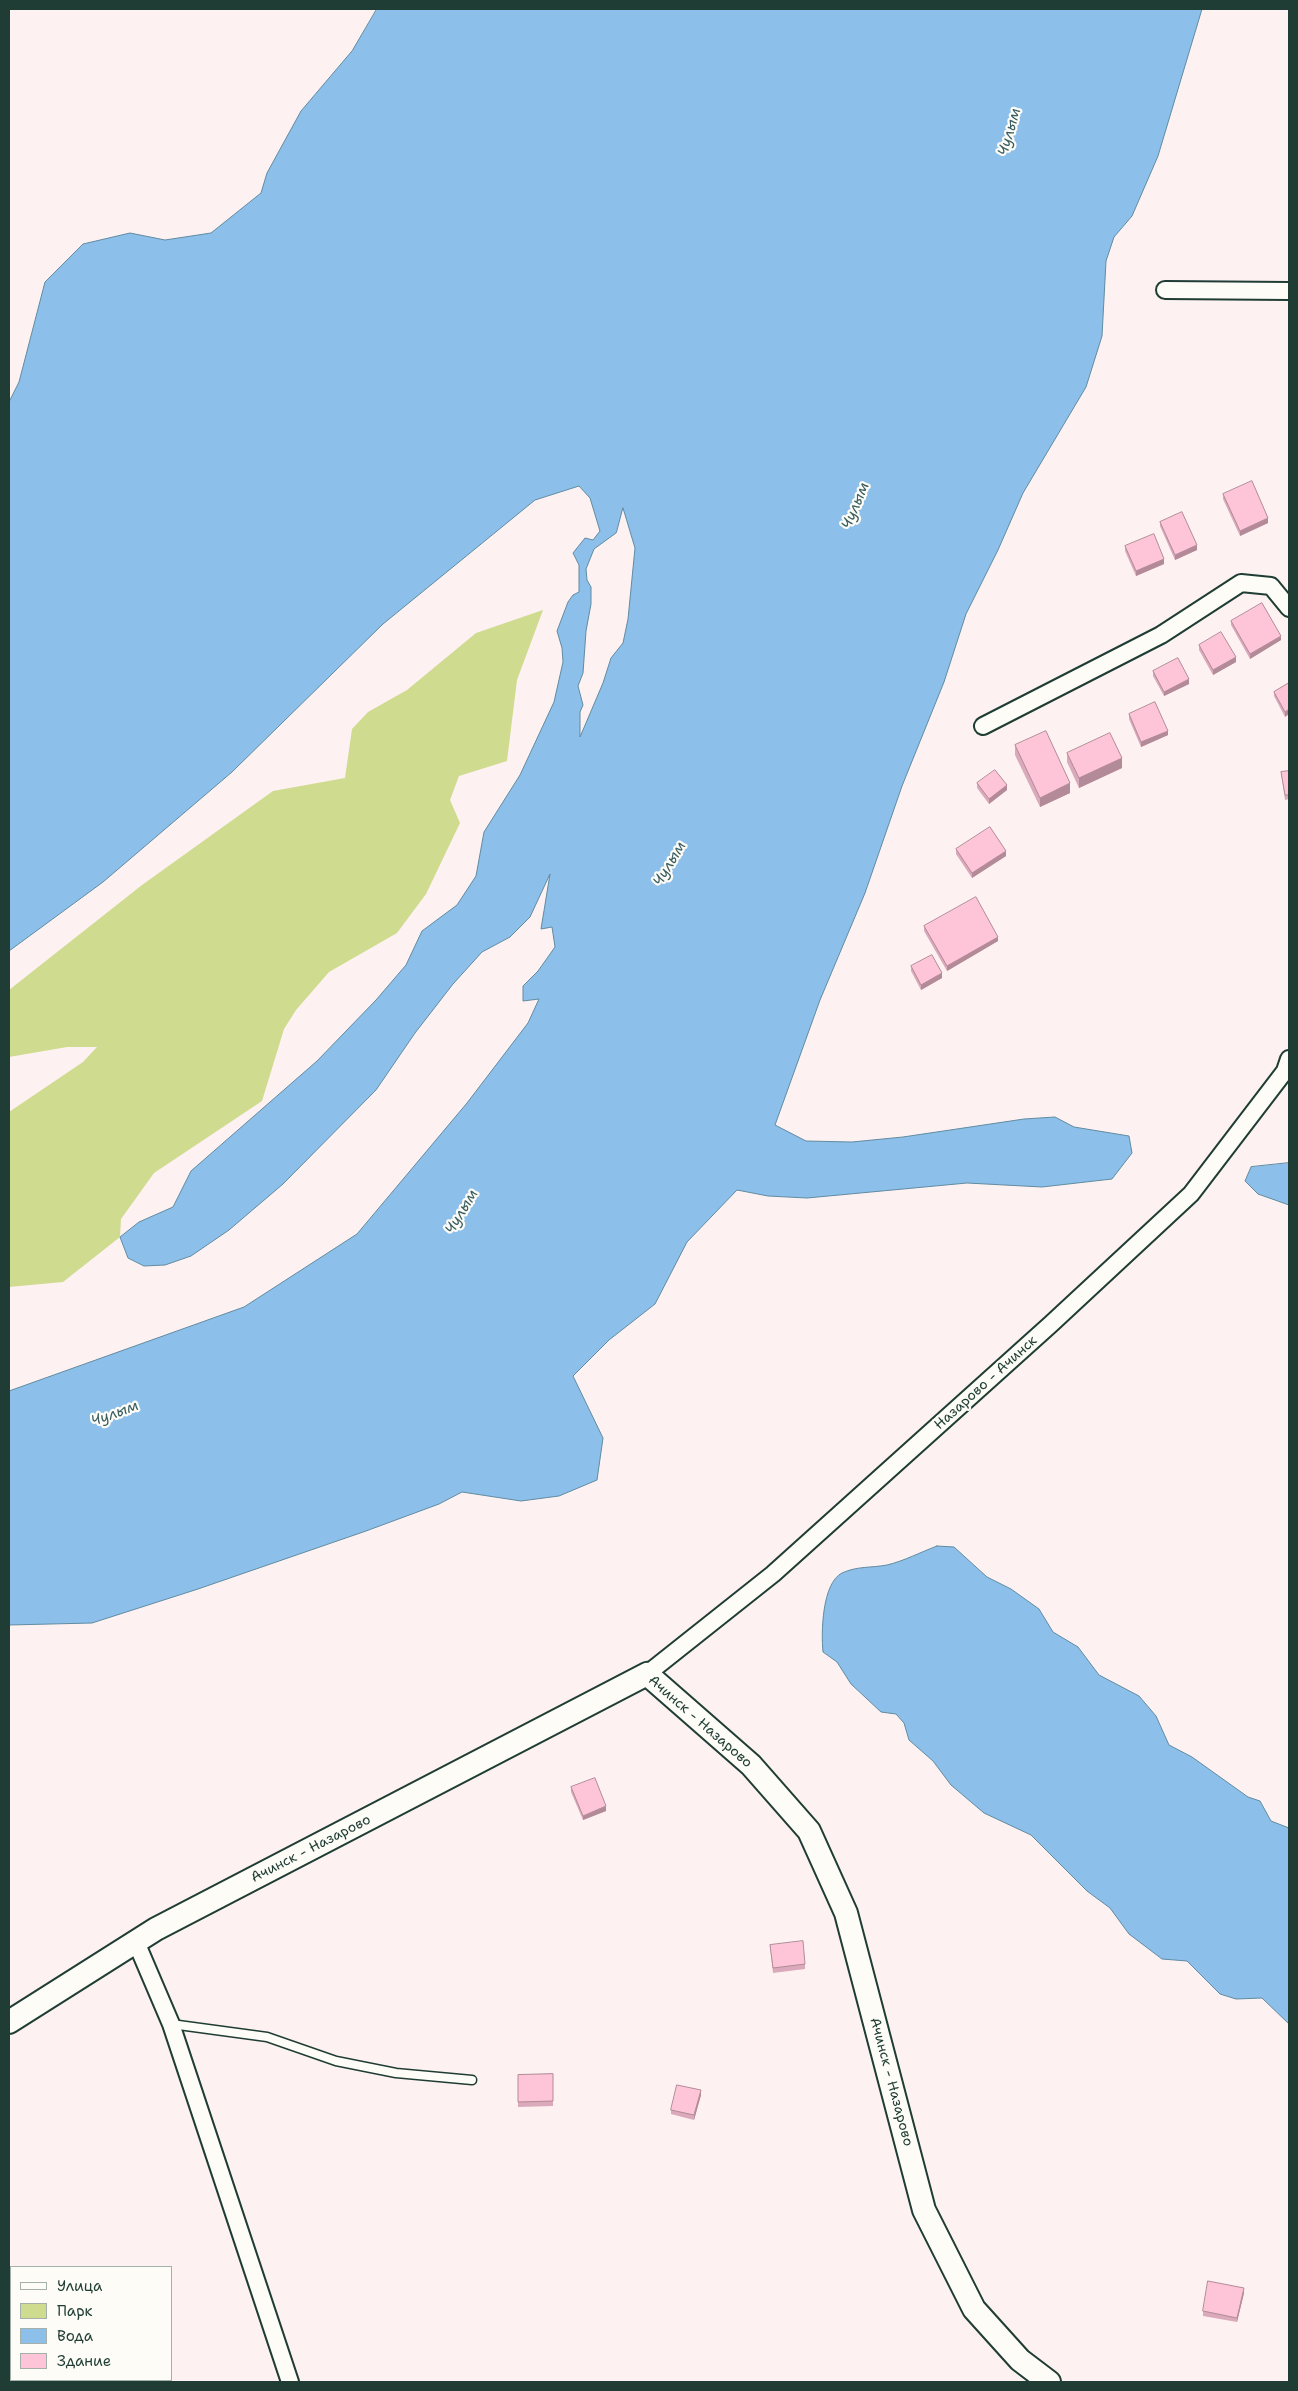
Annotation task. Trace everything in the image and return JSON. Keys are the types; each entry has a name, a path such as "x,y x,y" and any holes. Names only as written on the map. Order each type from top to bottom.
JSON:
{"street":[{"path":"1166,290 1289,291"},
{"path":"983,726 1161,635 1241,583 1271,586 1289,608"},
{"name":"Назарово - Ачинск","path":"647,1674 773,1574 1052,1324 1191,1194 1285,1071 1289,1058"},
{"name":"Ачинск - Назарово","path":"9,2022 164,1925 647,1674 751,1765 809,1831 846,1913 924,2210 974,2309 1020,2360 1049,2382"},
{"path":"136,1942 171,2024 290,2382"}],"lane":[{"path":"171,2024 267,2037 336,2061 396,2073 472,2080"}],"green space":[{"path":"543,610 517,680 507,761 459,776 450,800 460,823 426,894 397,933 329,972 296,1010 284,1029 262,1101 154,1173 121,1219 120,1237 63,1282 9,1287 9,1112 83,1062 97,1047 67,1047 9,1057 9,990 142,885 273,791 345,778 352,729 368,712 407,690 476,633"}],"water":[{"name":"Чулым","path":"377,9 1202,9 1158,156 1132,216 1114,237 1106,261 1102,336 1086,387 1023,493 998,550 966,614 944,682 902,786 865,893 820,1000 775,1125 806,1141 852,1142 903,1137 1024,1119 1055,1117 1074,1127 1129,1136 1132,1153 1112,1179 1042,1187 967,1183 807,1198 768,1196 737,1190 687,1242 655,1304 609,1340 573,1376 603,1438 597,1480 559,1496 521,1501 462,1492 439,1504 366,1531 198,1589 92,1623 9,1625 9,1391 244,1307 357,1234 467,1103 528,1023 539,999 523,1001 523,986 538,971 555,947 552,927 541,929 550,874 530,917 510,937 482,952 453,984 415,1033 376,1090 283,1184 229,1230 191,1256 165,1265 144,1266 128,1258 120,1237 139,1222 173,1207 191,1171 317,1061 376,1000 406,965 422,931 457,905 476,876 484,832 520,775 554,702 563,662 562,648 557,631 568,602 573,595 579,592 579,565 573,553 585,538 593,540 600,531 590,498 579,486 535,500 383,624 232,772 103,882 9,951 9,402 19,382 45,282 83,244 130,233 165,240 211,233 261,193 267,173 301,111 352,51","holes":["623,508 635,548 628,619 623,643 611,658 603,683 580,737 580,712 583,705 578,686 583,673 586,631 591,604 591,587 587,580 586,569 594,549 616,533"]},
{"path":"1289,1163 1289,1205 1258,1194 1245,1181 1251,1167"},
{"path":"937,1546 954,1547 987,1577 1011,1589 1039,1609 1053,1632 1078,1647 1099,1675 1139,1696 1156,1716 1169,1745 1192,1757 1248,1797 1260,1801 1271,1821 1289,1828 1289,2024 1262,1998 1236,1999 1220,1994 1187,1961 1162,1959 1129,1934 1110,1908 1087,1891 1031,1835 984,1813 951,1785 933,1761 909,1740 904,1723 896,1714 881,1712 851,1684 837,1662 823,1652 824,1609 830,1587 835,1578 842,1573 859,1568 881,1566 906,1559"}],"building":[{"path":"1252,481 1268,518 1240,531 1223,494"},
{"path":"1182,512 1197,545 1175,555 1160,522"},
{"path":"1154,534 1164,559 1136,571 1125,546"},
{"path":"1262,603 1281,636 1250,654 1231,621"},
{"path":"1221,632 1236,657 1213,670 1199,645"},
{"path":"1178,658 1189,679 1164,692 1153,671"},
{"path":"1289,683 1289,709 1285,712 1274,692"},
{"path":"1155,702 1168,731 1141,742 1129,714"},
{"path":"1046,731 1070,783 1040,798 1015,745"},
{"path":"1110,733 1122,758 1079,778 1067,753"},
{"path":"995,770 1007,785 989,799 977,783"},
{"path":"1289,771 1289,795 1285,795 1281,772"},
{"path":"990,827 1006,851 972,873 956,849"},
{"path":"976,897 998,937 947,966 924,926"},
{"path":"932,955 942,973 921,985 911,966"},
{"path":"595,1778 606,1806 583,1816 571,1787"},
{"path":"803,1941 805,1964 773,1968 770,1945"},
{"path":"553,2074 553,2101 518,2102 518,2075"},
{"path":"677,2085 701,2090 694,2115 671,2110"},
{"path":"1208,2281 1244,2288 1237,2318 1203,2311"}]}
